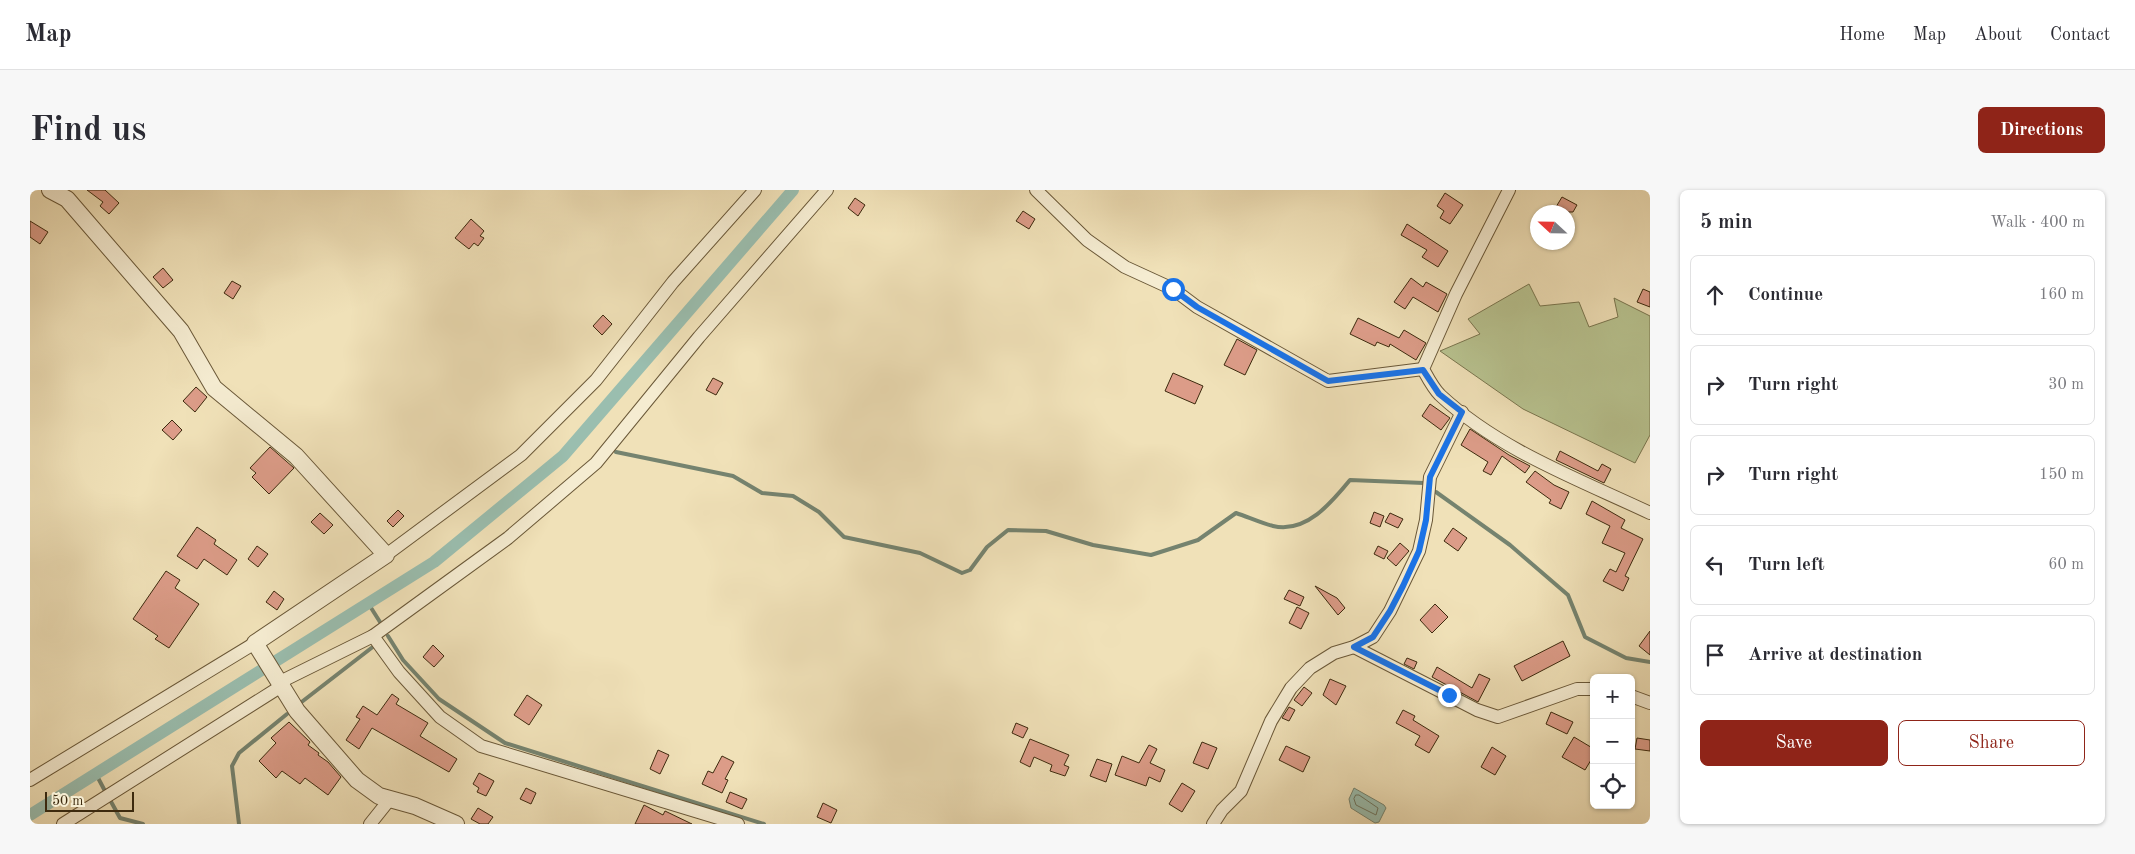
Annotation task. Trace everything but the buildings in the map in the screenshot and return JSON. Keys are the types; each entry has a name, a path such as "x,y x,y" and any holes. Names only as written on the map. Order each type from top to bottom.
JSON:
{"street":[{"path":"50,190 67,199 181,331 214,388 296,456 386,555"},
{"path":"30,780 259,649 521,455 596,380 673,282 755,190"},
{"path":"63,824 278,681 372,636 508,538 596,463 699,337 827,190"},
{"path":"1036,190 1087,240 1125,267 1173,289 1197,307 1328,381 1423,370"},
{"path":"1423,370 1456,294 1509,190"},
{"path":"1423,370 1439,394 1522,453 1650,512"},
{"path":"1213,824 1222,810 1241,791 1271,721 1291,688 1310,668 1334,653 1354,647 1373,637 1390,611 1419,551 1426,520 1430,477 1462,412"},
{"path":"372,636 440,718 481,746 738,824"},
{"path":"1354,647 1476,710 1498,717 1578,689 1590,689"},
{"path":"259,649 297,711 357,780 379,796 415,806 456,824"},
{"path":"1635,697 1650,703"},
{"path":"370,824 390,799"}],"green space":[{"path":"1529,284 1540,306 1579,302 1589,327 1618,317 1614,298 1650,316 1650,435 1635,463 1523,409 1440,351 1480,334 1468,319"}],"water":[{"path":"1354,788 1384,805 1386,808 1379,822 1375,823 1351,808 1349,799"}],"waterway":[{"path":"30,815 434,562 563,456 793,190"},
{"path":"616,452 733,476 762,493 793,496 819,512 844,537 920,553 962,573 970,570 987,547 1008,530 1046,531 1093,545 1151,555 1198,540 1236,513 1273,526 1285,527 1307,521 1335,498 1350,480 1424,483"},
{"path":"1436,492 1510,545 1568,595 1585,637 1626,658 1650,662"},
{"path":"368,603 380,622"},
{"path":"388,636 403,660 439,699 505,743 764,824"},
{"path":"299,704 374,646"},
{"path":"239,824 232,766 239,753 287,714"},
{"path":"96,774 106,793"},
{"path":"109,798 120,818 143,824"}],"route":[{"path":"1173,289 1197,307 1328,381 1423,370 1439,394 1462,412 1430,477 1426,520 1419,551 1403,586 1373,637 1354,647 1449,695"}]}
